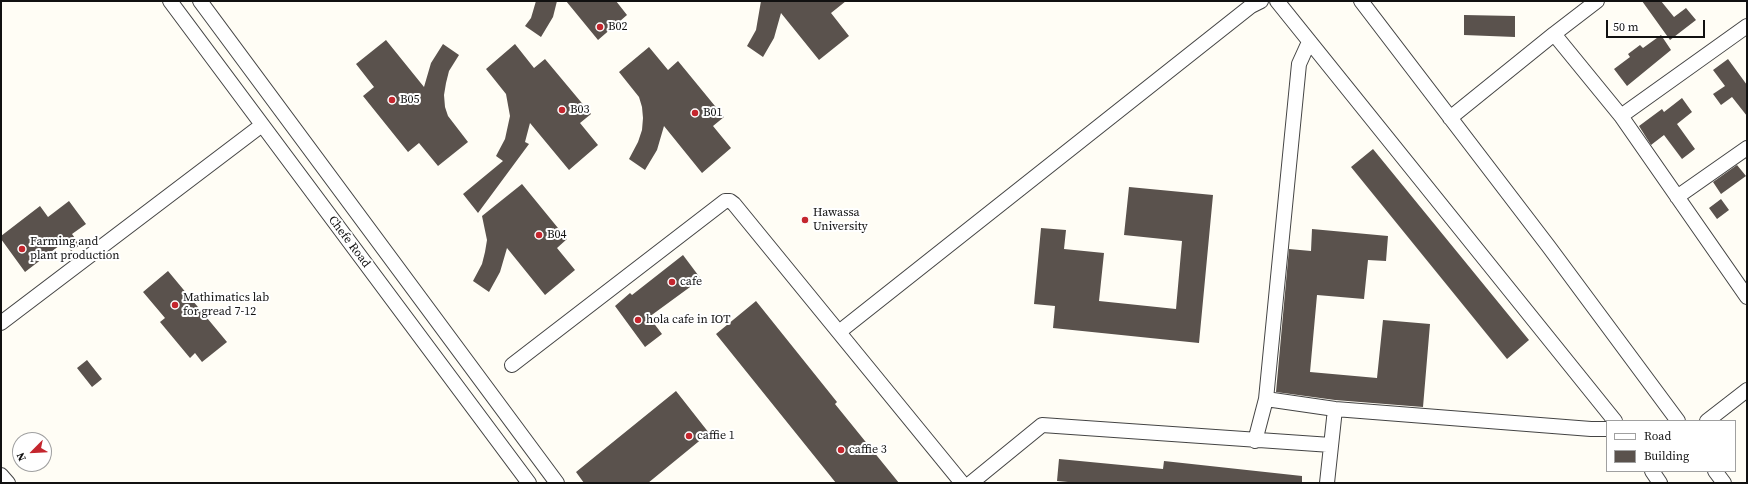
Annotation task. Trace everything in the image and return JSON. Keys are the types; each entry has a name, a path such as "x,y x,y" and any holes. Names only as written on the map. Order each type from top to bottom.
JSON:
{"street":[{"name":"Chefe Road","path":"170,1 529,483"},
{"name":"Chefe Road","path":"200,1 557,483"},
{"path":"838,332 1245,10 1261,1"},
{"path":"1277,1 1614,420"},
{"path":"1361,1 1549,247 1677,420"},
{"path":"1450,118 1597,1"},
{"path":"1621,116 1747,26"},
{"path":"1554,34 1621,116 1747,298"},
{"path":"1255,441 1266,399 1299,64 1309,42"},
{"path":"1,323 262,125"},
{"path":"1677,197 1747,148"},
{"path":"512,365 725,201 734,204 962,483"},
{"path":"1708,420 1747,390"},
{"path":"1266,399 1335,409 1606,429"},
{"path":"1327,483 1335,409"},
{"path":"971,483 1042,425 1255,441 1331,445"},
{"path":"1653,472 1660,483"},
{"path":"1716,472 1724,483"},
{"path":"1,475 8,483"}],"building":[{"path":"536,1 557,1 553,17 541,37 525,26 531,18"},
{"name":"B02","path":"566,1 616,1 627,15 598,40"},
{"path":"761,1 846,1 831,13 849,36 819,60 781,13 774,38 763,57 747,46 756,30"},
{"path":"1642,1 1661,1 1674,17 1686,8 1696,20 1670,40"},
{"path":"1464,15 1515,16 1515,37 1464,35"},
{"path":"1661,35 1671,50 1627,86 1614,69 1630,57 1628,54 1640,45 1643,48"},
{"name":"B05","path":"386,40 424,87 431,63 443,44 459,55 449,71 444,95 445,107 448,116 468,142 438,166 419,143 408,152 363,96 374,87 356,64"},
{"name":"B03","path":"515,44 534,68 545,59 591,114 580,123 598,145 569,170 530,123 525,142 529,144 478,213 463,194 503,161 496,156 505,139 510,116 506,94 486,69"},
{"name":"B01","path":"649,47 668,70 678,61 724,117 713,126 731,148 702,173 664,126 657,150 645,170 629,159 638,142 642,130 642,107 639,97 619,72"},
{"path":"1728,59 1747,85 1747,116 1732,97 1721,105 1713,94 1725,86 1713,70"},
{"path":"1682,98 1692,112 1677,124 1695,149 1682,159 1664,135 1651,145 1639,126 1662,109 1664,112"},
{"path":"1373,149 1529,340 1507,359 1351,167"},
{"path":"1737,165 1746,176 1721,194 1713,182"},
{"name":"B04","path":"522,184 567,239 557,248 575,270 545,295 507,248 500,272 489,292 473,281 482,264 487,240 482,216"},
{"path":"1129,187 1213,195 1199,343 1053,328 1055,306 1034,304 1041,228 1066,230 1064,249 1104,253 1099,301 1176,309 1182,241 1124,235"},
{"path":"1721,199 1729,210 1717,219 1709,208"},
{"path":"69,201 86,224 72,234 80,245 71,251 64,242 25,272 1,239 1,236 40,206 48,217"},
{"path":"1312,229 1388,236 1386,261 1368,260 1364,299 1317,295 1310,372 1377,378 1383,320 1430,324 1423,407 1335,400 1276,392 1289,249 1311,251"},
{"path":"683,255 701,279 649,317 662,334 645,347 615,306 630,293 632,295"},
{"name":"Mathimatics lab for gread 7-12","path":"168,271 227,342 202,362 195,353 190,358 160,322 165,318 143,292"},
{"path":"756,301 837,402 835,404 899,483 836,483 716,334"},
{"path":"87,360 102,379 92,387 77,368"},
{"name":"caffie 1","path":"676,391 709,433 648,483 584,483 576,472"},
{"path":"1059,459 1163,469 1164,461 1302,476 1302,483 1079,483 1057,481"}],"place":[{"name":"B02","path":"600,27"},
{"name":"B05","path":"392,100"},
{"name":"B03","path":"562,110"},
{"name":"B01","path":"695,113"},
{"name":"Hawassa University","path":"805,220"},
{"name":"B04","path":"539,235"},
{"name":"Farming and plant production","path":"22,249"},
{"name":"cafe","path":"672,282"},
{"name":"Mathimatics lab for gread 7-12","path":"175,305"},
{"name":"hola cafe in IOT","path":"638,320"},
{"name":"caffie 1","path":"689,436"},
{"name":"caffie 3","path":"841,450"}]}
